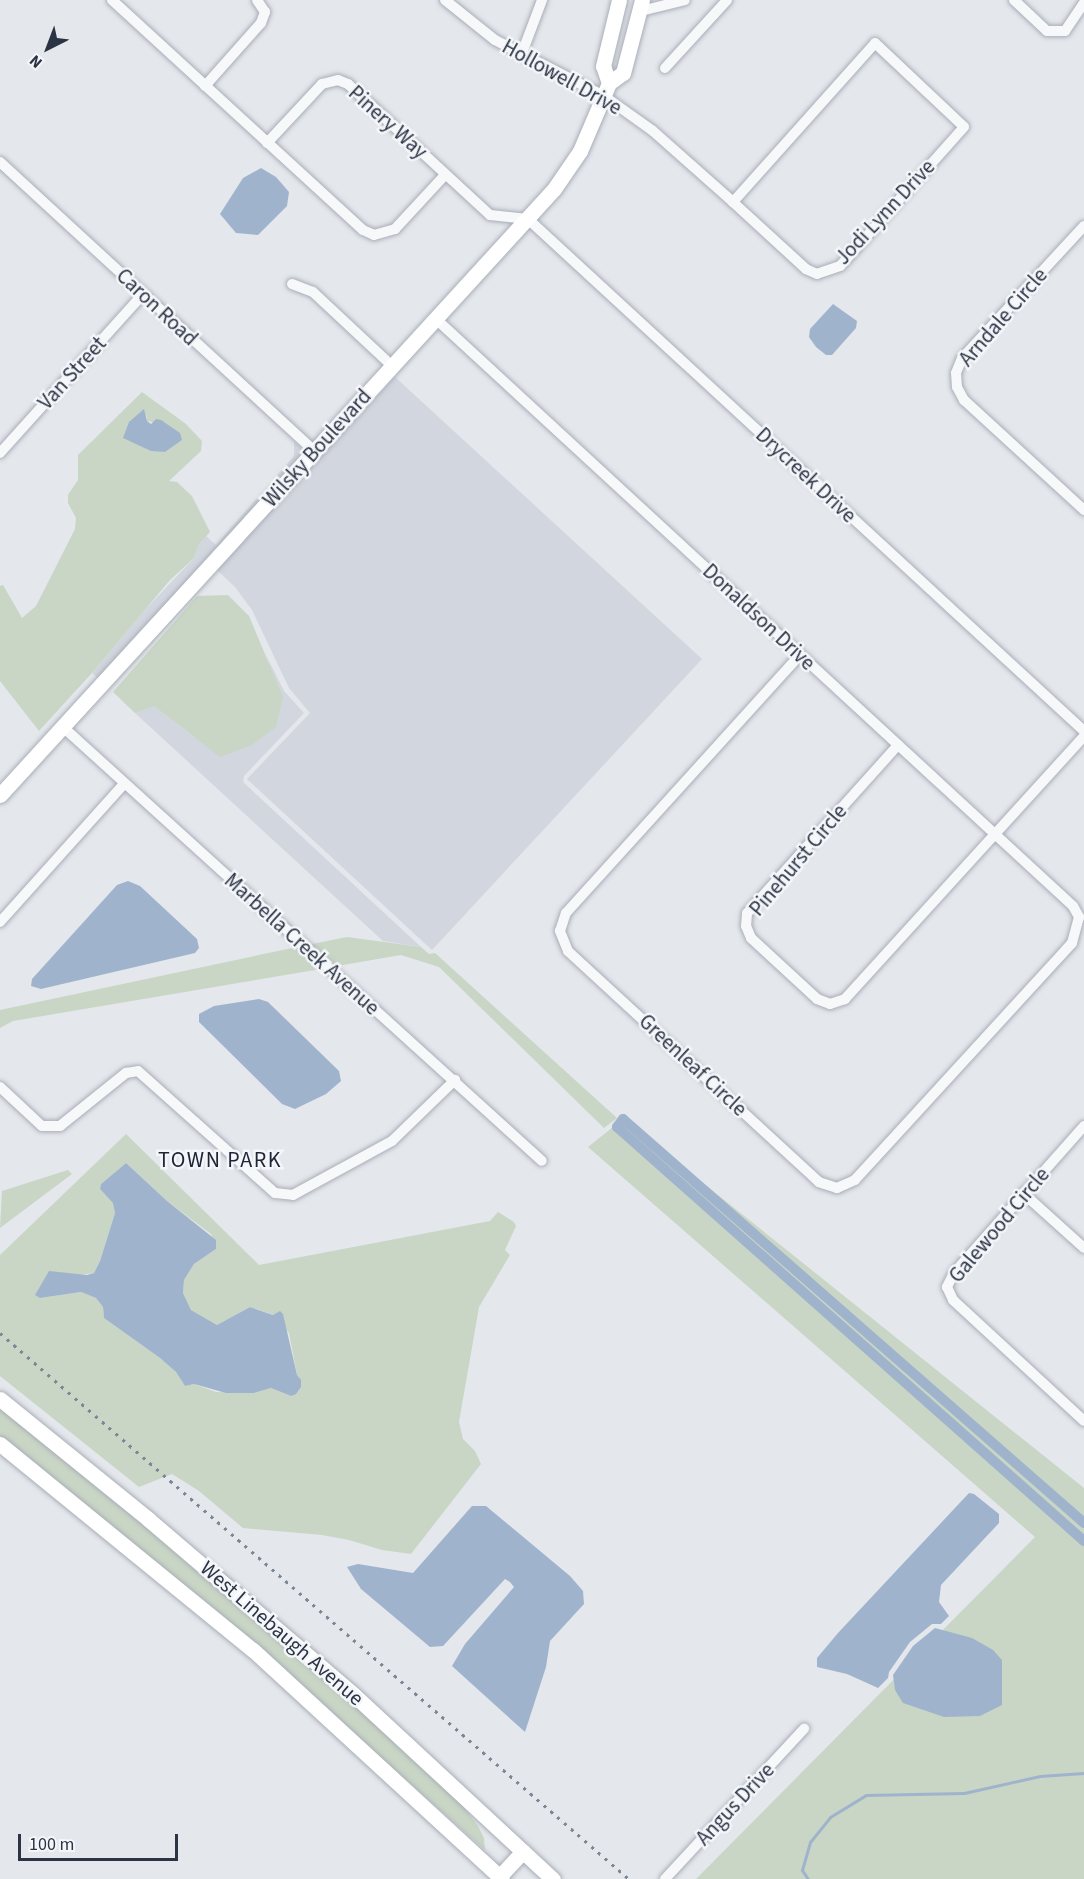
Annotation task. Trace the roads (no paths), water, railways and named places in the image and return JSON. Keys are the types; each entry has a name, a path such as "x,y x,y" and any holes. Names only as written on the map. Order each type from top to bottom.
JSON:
{"main road":[{"path":"607,89 603,66 619,0"},
{"name":"Wilsky Boulevard","path":"0,795 528,219 574,162 607,89 623,73 641,5"},
{"name":"West Linebaugh Avenue","path":"0,1400 148,1519 345,1687 553,1879"},
{"name":"West Linebaugh Avenue","path":"0,1444 253,1650 501,1878"},
{"path":"501,1878 523,1851"}],"street":[{"path":"112,0 363,230 374,236 395,229 445,175"},
{"path":"205,86 261,23 264,12 257,0"},
{"name":"Hollowell Drive","path":"445,0 469,22 495,40 607,89 733,202"},
{"path":"522,53 542,0"},
{"path":"641,5 685,0"},
{"path":"665,68 727,0"},
{"path":"1014,0 1047,31 1065,31 1084,3"},
{"name":"Jodi Lynn Drive","path":"875,43 964,127 840,266 817,274 806,269 733,202 875,43"},
{"name":"Pinery Way","path":"267,143 322,84 338,80 348,84 490,215 528,219"},
{"name":"Caron Road","path":"0,162 314,451"},
{"name":"Drycreek Drive","path":"528,219 1084,731"},
{"name":"Arndale Circle","path":"1084,226 962,358 956,372 957,387 964,400 1084,510"},
{"path":"292,284 313,292 392,366"},
{"name":"Van Street","path":"0,453 143,294"},
{"name":"Donaldson Drive","path":"435,318 1073,906 1079,917"},
{"name":"Greenleaf Circle","path":"800,655 566,913 560,931 568,951 819,1182 837,1188 855,1180 1072,943 1079,917"},
{"name":"Marbella Creek Avenue","path":"63,727 542,1161"},
{"path":"995,834 1084,736"},
{"name":"Pinehurst Circle","path":"898,745 747,913 746,926 751,938 817,999 830,1004 845,999 995,834"},
{"path":"0,922 124,784"},
{"path":"0,1088 42,1126 60,1126 126,1072 138,1071 275,1193 293,1195 392,1142 455,1080"},
{"name":"Galewood Circle","path":"1084,1126 954,1273 947,1287 953,1300 1084,1421"},
{"path":"1023,1193 1084,1248"},
{"name":"Angus Drive","path":"666,1879 804,1729"}],"water":[{"path":"261,168 276,177 289,192 287,206 258,235 236,233 220,214 243,178"},
{"path":"833,304 857,321 856,328 832,355 826,355 809,337 810,329"},
{"path":"144,409 147,421 151,424 156,419 161,420 180,433 182,440 165,452 151,451 123,438 129,422"},
{"path":"128,881 140,886 197,939 199,948 195,953 41,989 31,986 32,979 117,885"},
{"path":"259,999 268,1002 339,1071 341,1081 326,1094 295,1109 282,1104 199,1022 199,1014 214,1006"},
{"path":"126,1163 167,1201 216,1240 216,1249 194,1264 184,1280 183,1293 191,1310 217,1325 250,1307 273,1315 280,1311 283,1314 297,1375 301,1380 301,1387 296,1394 291,1396 271,1388 254,1393 226,1393 194,1384 185,1386 176,1372 160,1358 104,1318 103,1307 96,1298 81,1292 40,1298 35,1295 49,1271 87,1275 94,1273 115,1213 113,1203 100,1189 101,1184"},
{"path":"969,1493 974,1494 999,1514 999,1523 941,1585 939,1602 949,1616 941,1624 932,1624 910,1642 889,1672 888,1678 878,1688 847,1674 817,1667 817,1658 838,1633"},
{"path":"472,1506 486,1506 570,1576 583,1591 584,1604 550,1641 546,1667 525,1732 452,1666 465,1644 514,1587 510,1582 505,1579 443,1646 430,1647 361,1589 347,1567 358,1564 413,1573"},
{"path":"935,1628 972,1638 993,1650 1002,1660 1002,1705 980,1716 944,1717 903,1703 895,1690 893,1675 913,1646"}],"waterway":[{"path":"1084,1523 623,1119 617,1127 1084,1541"},
{"path":"808,1879 802,1870 810,1842 830,1817 866,1795 964,1793 1040,1776 1084,1773"}],"railway":[{"path":"0,1333 629,1879"}],"district":[{"name":"TOWN PARK","path":"220,1161"}]}
